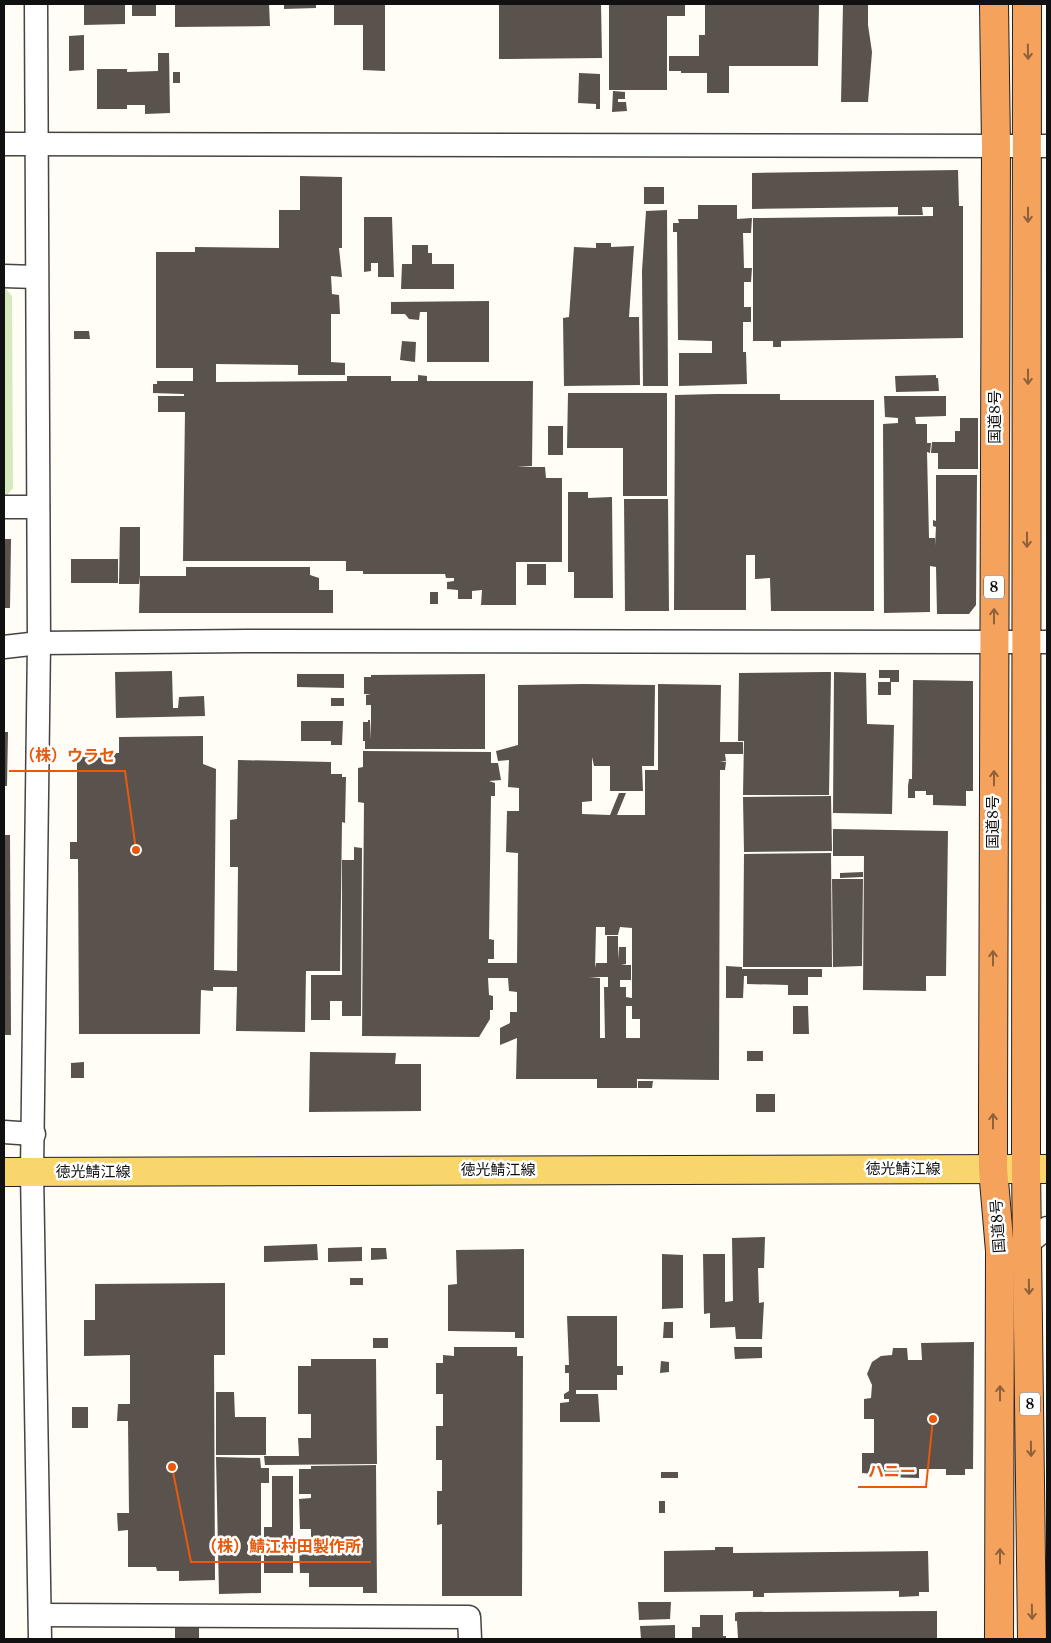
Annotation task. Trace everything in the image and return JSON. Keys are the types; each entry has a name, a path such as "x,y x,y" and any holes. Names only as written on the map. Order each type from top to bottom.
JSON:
{"highway":[{"name":"国道8号","path":"994,4 996,146 993,1170 1000,1251 999,1639"},
{"name":"国道8号","path":"1027,4 1038,146 1037,1236 1032,1639"}],"main road":[{"name":"徳光鯖江線","path":"4,1172 1037,1169"}],"street":[{"path":"36,4 39,643 32,1172 40,1639"},
{"path":"4,144 1038,146"},
{"path":"4,276 36,276"},
{"path":"4,507 38,507"},
{"path":"4,647 39,643 247,641 1037,642"},
{"path":"4,1132 34,1134"},
{"path":"40,1615 470,1617 470,1639"}],"green space":[{"path":"4,287 12,296 13,488 4,499"}],"building":[{"path":"84,4 125,4 125,24 84,25"},
{"path":"132,4 156,4 156,16 132,16"},
{"path":"175,4 269,4 270,26 175,27"},
{"path":"284,4 316,4 316,8 284,9"},
{"path":"334,4 385,4 385,71 363,70 363,25 334,25"},
{"path":"499,4 601,4 602,58 499,59"},
{"path":"609,4 685,4 685,16 667,16 667,90 609,90"},
{"path":"705,4 819,4 818,66 729,66 729,93 707,93 707,73 669,71 669,56 699,56 699,35 705,35"},
{"path":"843,4 868,4 868,25 872,52 868,102 841,102"},
{"path":"84,35 84,70 69,71 69,36"},
{"path":"158,53 169,53 170,113 145,114 145,105 127,105 127,109 97,109 97,69 127,69 127,72 158,71"},
{"path":"173,72 180,72 180,83 173,83"},
{"path":"579,73 600,74 600,109 596,109 596,104 578,103"},
{"path":"613,91 625,92 625,99 618,99 618,102 626,102 627,111 612,112"},
{"path":"958,170 959,206 963,206 963,338 781,341 781,347 773,347 773,341 753,341 753,218 933,216 933,207 922,207 923,215 898,215 898,207 752,209 752,173"},
{"path":"300,176 342,177 342,248 339,248 342,277 331,276 332,294 339,295 340,314 331,314 331,362 345,363 345,375 298,375 298,365 216,364 216,382 347,381 347,376 391,376 391,381 418,381 418,375 427,376 427,381 533,381 532,466 517,467 545,467 546,478 562,478 562,562 516,562 516,605 481,605 482,590 472,591 472,599 458,599 458,590 447,589 447,582 454,581 454,578 446,578 445,574 363,574 363,571 346,571 346,561 183,561 185,412 158,412 158,396 184,396 184,394 153,393 153,384 157,384 157,381 193,381 193,368 156,368 156,252 195,252 195,247 279,248 279,210 300,210"},
{"path":"644,187 664,187 664,204 644,204"},
{"path":"698,205 737,205 737,219 752,218 751,233 743,233 744,268 752,268 751,282 744,282 744,307 751,307 751,322 743,322 743,352 746,352 747,384 679,386 679,353 712,353 712,341 678,340 677,232 673,232 673,223 679,223 678,219 698,219"},
{"path":"667,210 668,386 643,386 642,271 646,211"},
{"path":"364,217 392,217 394,277 378,277 378,263 371,263 371,271 364,272"},
{"path":"596,243 611,243 611,247 634,246 629,317 639,317 640,385 564,386 563,318 569,317 574,247 596,248"},
{"path":"412,245 428,245 428,253 432,253 432,264 454,264 454,289 401,289 402,264 412,264"},
{"path":"489,301 489,362 427,362 427,312 420,312 419,320 409,319 405,314 391,314 391,302"},
{"path":"74,331 89,331 90,339 74,339"},
{"path":"402,341 416,342 415,362 400,360"},
{"path":"936,375 939,391 896,392 895,376"},
{"path":"568,393 667,393 667,496 623,496 623,448 567,448"},
{"path":"780,394 780,400 874,400 874,611 771,611 770,578 755,579 755,555 746,555 746,610 674,610 675,395"},
{"path":"884,396 946,396 946,416 915,417 916,424 927,424 927,443 931,443 930,453 927,452 929,538 935,538 935,546 936,527 933,526 933,520 936,521 936,475 977,475 976,605 969,614 937,614 936,567 930,566 930,612 884,613 883,424 898,423 898,418 885,417"},
{"path":"960,418 978,418 978,469 938,469 938,453 931,453 932,442 955,442 955,431 960,431"},
{"path":"548,426 563,426 563,455 548,455"},
{"path":"568,492 588,492 588,498 612,497 613,598 574,598 574,572 568,572"},
{"path":"624,499 668,499 669,611 625,611"},
{"path":"120,527 140,527 139,584 119,584"},
{"path":"4,539 11,539 10,608 4,608"},
{"path":"71,559 118,559 118,583 71,583"},
{"path":"527,564 546,564 546,585 527,585"},
{"path":"186,567 310,567 310,575 319,578 319,590 333,590 333,613 139,613 140,576 186,576"},
{"path":"430,592 438,592 438,604 430,604"},
{"path":"879,670 899,670 899,682 891,682 891,695 878,695 878,682 890,682 890,678 879,678"},
{"path":"172,671 173,708 178,708 179,697 204,696 205,716 116,718 115,672"},
{"path":"831,672 829,795 743,795 744,741 738,741 739,673"},
{"path":"834,672 866,673 867,724 894,725 892,814 833,813"},
{"path":"297,674 344,674 344,688 297,687"},
{"path":"485,674 485,749 365,749 363,722 368,722 368,720 370,720 371,740 371,705 366,705 366,695 371,694 364,694 364,677 371,677 371,675"},
{"path":"913,680 973,681 973,791 966,791 966,806 933,805 933,795 926,795 926,791 915,791 915,798 908,798 909,779 912,779"},
{"path":"658,684 721,685 720,742 743,742 743,754 725,754 726,761 720,761 726,762 725,770 720,770 719,1080 637,1079 637,1088 597,1088 597,1079 516,1079 517,1038 500,1045 500,1028 510,1023 510,1012 517,1012 517,992 509,991 508,978 488,978 489,995 493,996 493,1010 490,1010 490,1019 479,1037 362,1036 364,803 358,802 358,768 363,767 363,751 491,752 491,763 498,763 501,780 489,781 495,783 495,796 491,796 489,939 494,940 494,959 488,959 488,963 517,963 518,853 506,852 507,811 519,811 519,788 508,787 509,760 498,761 496,751 518,745 518,685 655,685 654,766 642,766 643,791 610,791 610,766 594,766 592,757 592,801 582,802 582,814 610,815 619,793 626,793 617,815 645,815 645,770 658,770","holes":["596,927 605,927 605,935 618,935 620,927 632,928 632,998 626,997 626,987 620,987 620,980 631,980 631,965 621,965 626,964 626,947 619,947 618,960 618,936 607,936 607,963 596,963 595,968","589,977 608,977 608,987 604,987 605,1038 600,1038 600,978","626,1006 632,1006 632,1019 640,1019 640,1038 626,1038"]},
{"path":"331,698 344,698 344,706 331,706"},
{"path":"301,721 343,721 342,745 331,745 331,741 301,741"},
{"path":"4,732 8,732 7,786 4,786"},
{"path":"203,736 203,764 216,769 214,970 237,971 238,867 230,867 230,820 237,819 238,760 331,762 331,774 342,774 342,777 346,777 345,823 342,822 340,971 306,971 305,1032 236,1031 237,987 213,987 213,991 201,990 200,1034 79,1034 78,859 70,859 70,842 77,842 77,752 119,753 119,737"},
{"path":"831,796 832,851 744,852 743,797"},
{"path":"833,829 948,831 946,976 926,976 926,991 863,990 864,856 833,856"},
{"path":"4,835 10,835 11,1035 4,1035"},
{"path":"354,847 362,848 361,1016 342,1016 342,1001 330,1001 330,1020 311,1020 311,975 342,975 342,860 354,860"},
{"path":"831,853 832,967 743,967 744,854"},
{"path":"863,872 863,877 840,878 840,873"},
{"path":"832,879 863,879 862,966 833,967"},
{"path":"726,966 742,967 742,969 822,969 822,977 808,977 808,995 788,995 788,985 747,984 747,976 744,976 743,998 726,998"},
{"path":"793,1006 808,1006 809,1034 793,1034"},
{"path":"747,1051 763,1051 763,1061 747,1061"},
{"path":"310,1052 396,1053 395,1064 421,1064 421,1111 309,1112"},
{"path":"84,1062 84,1078 71,1078 71,1063"},
{"path":"638,1081 653,1081 652,1088 638,1088"},
{"path":"756,1094 775,1094 775,1112 756,1112"},
{"path":"765,1237 764,1268 758,1268 759,1303 764,1302 762,1339 736,1339 735,1327 710,1328 710,1313 704,1314 703,1254 725,1254 725,1302 733,1301 732,1238"},
{"path":"317,1244 318,1260 264,1262 264,1246"},
{"path":"362,1247 362,1261 328,1262 328,1248"},
{"path":"371,1248 386,1248 387,1259 371,1260"},
{"path":"524,1249 524,1338 515,1338 515,1332 448,1331 448,1285 457,1284 456,1250"},
{"path":"662,1254 683,1255 683,1308 662,1309"},
{"path":"350,1278 363,1278 363,1285 350,1285"},
{"path":"225,1283 225,1355 214,1355 215,1580 179,1581 179,1571 157,1571 156,1567 128,1567 128,1530 118,1531 117,1513 129,1513 128,1421 117,1421 118,1404 130,1404 130,1355 84,1356 84,1320 95,1320 95,1284"},
{"path":"567,1316 617,1316 617,1366 623,1366 623,1375 617,1375 617,1390 576,1390 576,1394 598,1394 600,1422 560,1422 560,1403 569,1402 569,1399 564,1399 564,1394 569,1391 569,1373 565,1373 565,1365 569,1365"},
{"path":"664,1322 673,1322 673,1338 663,1338"},
{"path":"373,1338 388,1338 388,1348 373,1348"},
{"path":"974,1342 973,1469 965,1469 965,1475 946,1475 946,1469 919,1469 919,1478 883,1477 883,1469 873,1469 873,1474 862,1473 862,1453 874,1453 874,1419 864,1419 864,1399 871,1398 872,1385 867,1374 872,1362 881,1356 892,1355 893,1348 907,1348 908,1360 922,1360 921,1343"},
{"path":"454,1347 517,1347 517,1356 523,1356 522,1596 442,1596 442,1524 437,1525 437,1491 442,1491 442,1460 436,1460 436,1426 443,1426 443,1394 436,1394 436,1363 443,1363 443,1355 454,1356"},
{"path":"734,1347 762,1347 762,1358 735,1359"},
{"path":"311,1359 376,1359 377,1464 265,1465 264,1456 299,1456 298,1438 311,1438 311,1414 298,1414 298,1366 311,1366"},
{"path":"661,1361 669,1362 669,1372 660,1373"},
{"path":"216,1392 234,1392 235,1417 266,1417 266,1455 216,1455"},
{"path":"72,1407 88,1407 88,1428 72,1428"},
{"path":"216,1457 260,1458 261,1468 269,1468 269,1483 261,1483 261,1593 219,1594"},
{"path":"376,1465 377,1593 363,1593 363,1587 309,1587 309,1573 300,1573 299,1548 311,1548 311,1529 300,1529 299,1499 311,1498 311,1494 299,1494 299,1469 311,1469 311,1466"},
{"path":"661,1472 678,1472 678,1478 661,1478"},
{"path":"272,1476 293,1476 293,1573 264,1573 264,1527 272,1527"},
{"path":"659,1501 665,1501 665,1513 659,1513"},
{"path":"715,1547 733,1547 733,1553 928,1551 929,1592 919,1592 919,1596 899,1597 899,1591 764,1593 764,1597 753,1597 753,1591 664,1592 664,1551 715,1550"},
{"path":"638,1602 671,1602 670,1619 639,1620"},
{"path":"937,1611 937,1639 738,1639 737,1621 735,1621 735,1613 738,1612"},
{"path":"700,1615 723,1615 723,1636 726,1636 726,1639 692,1639 692,1627 700,1627"},
{"path":"175,1621 199,1622 199,1639 175,1639"},
{"path":"675,1625 675,1639 641,1639 640,1626"}],"place":[{"name":"（株）ウラセ","path":"136,850"},
{"name":"ハニー","path":"933,1419"},
{"name":"（株）鯖江村田製作所","path":"172,1467"}]}
